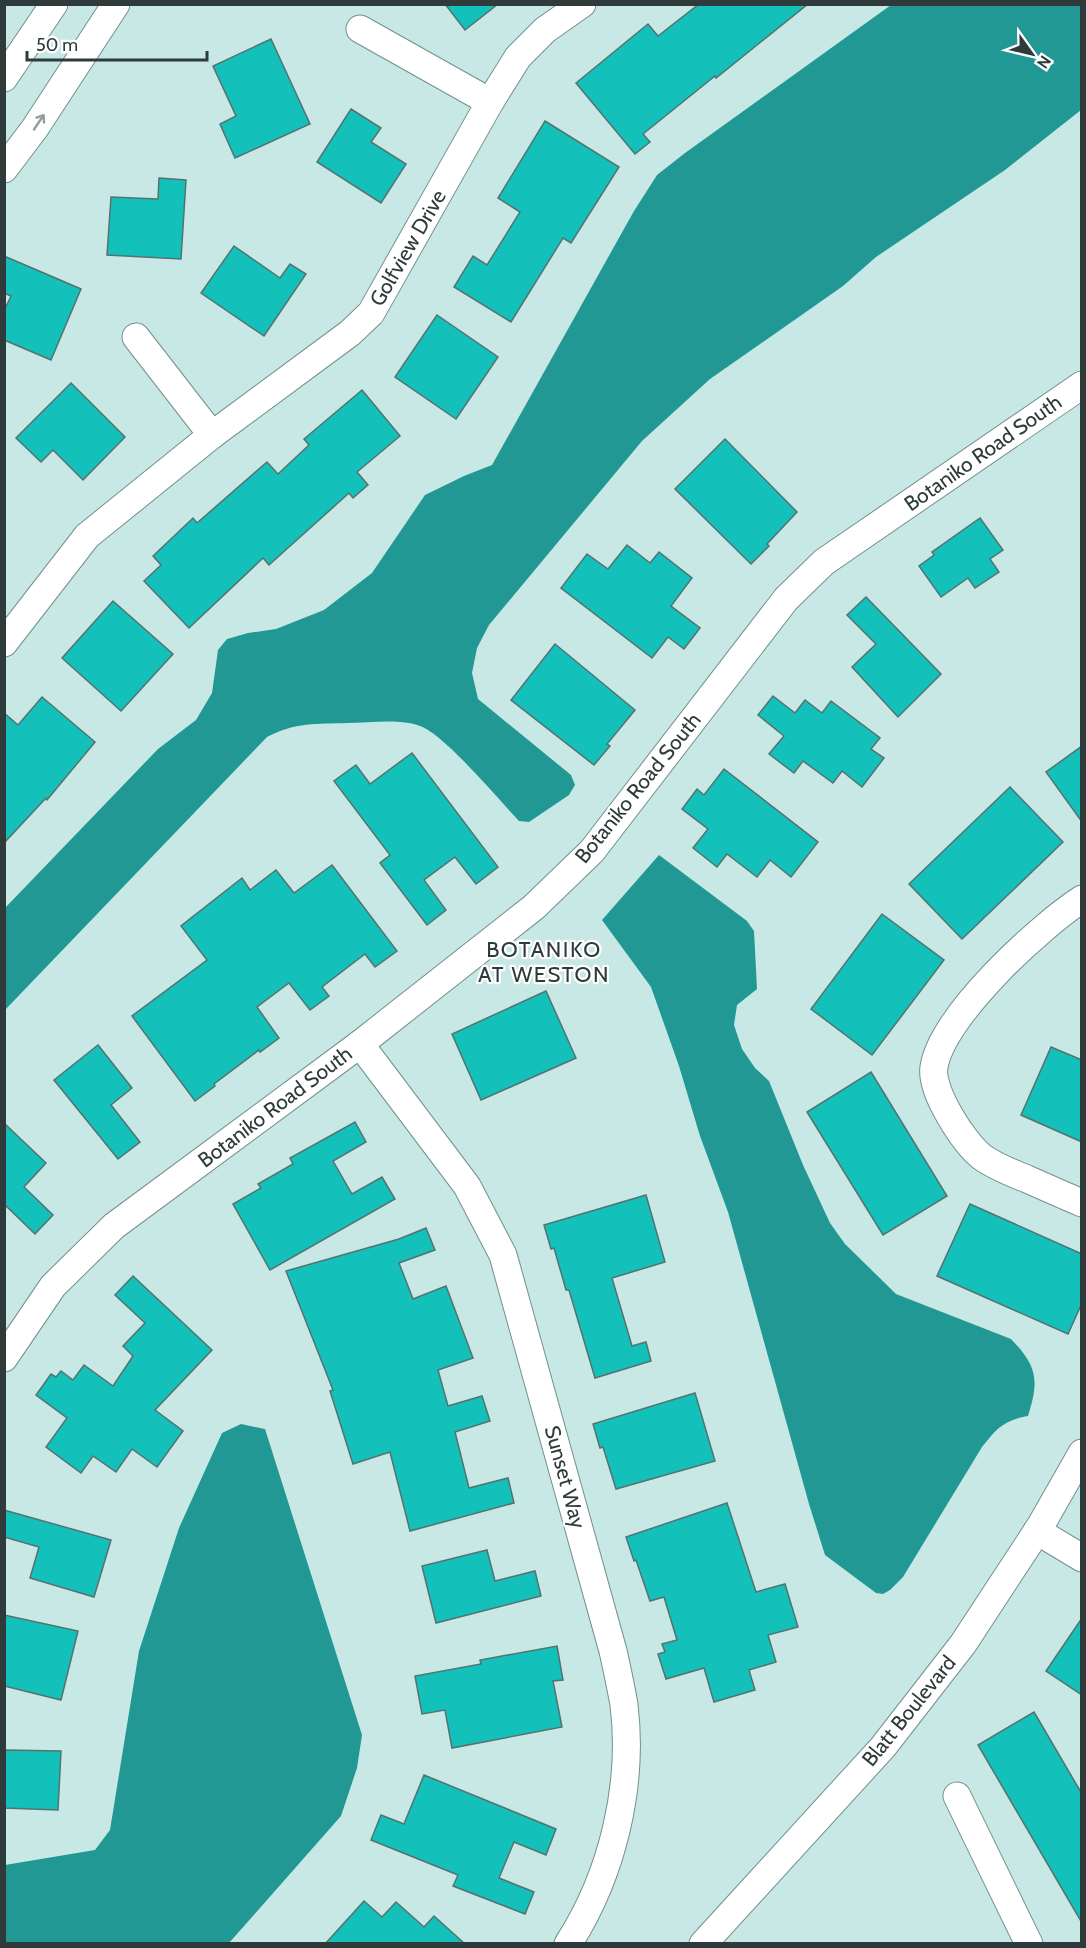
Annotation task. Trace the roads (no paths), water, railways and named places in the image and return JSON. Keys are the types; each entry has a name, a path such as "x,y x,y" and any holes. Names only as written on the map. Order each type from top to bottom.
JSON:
{"street":[{"path":"4,78 54,4"},
{"path":"4,169 35,128 116,4"},
{"name":"Golfview Drive","path":"4,643 87,536 212,435 350,333 371,313 489,102 518,57 545,30 582,4"},
{"path":"360,29 489,102"},
{"path":"136,337 212,435"},
{"name":"Botaniko Road South","path":"4,1358 53,1286 114,1226 360,1044 534,907 592,851 786,599 824,562 1082,385"},
{"path":"1082,899 1030,939 973,1000 940,1047 933,1074 940,1096 964,1137 981,1156 1000,1168 1082,1203"},
{"name":"Sunset Way","path":"360,1044 467,1186 503,1255 613,1651 624,1706 626,1754 622,1809 596,1893 568,1944"},
{"name":"Blatt Boulevard","path":"703,1944 883,1747 963,1644 1036,1531 1082,1453"},
{"path":"1036,1531 1082,1558"},
{"path":"957,1796 1029,1944"}],"water":[{"path":"891,5 1081,5 1081,110 1005,170 876,257 843,286 710,379 642,441 489,625 477,648 472,673 478,699 571,775 575,785 569,795 529,822 519,821 443,741 420,726 403,722 316,724 297,726 277,732 267,737 5,1010 5,908 158,749 196,720 212,693 218,650 227,639 276,629 324,610 372,573 425,495 492,465 634,211 657,175"},
{"path":"659,855 747,921 754,931 757,989 737,1005 734,1025 742,1049 755,1068 769,1081 803,1165 830,1223 845,1244 896,1294 1011,1339 1027,1358 1034,1375 1034,1393 1028,1416 1007,1423 987,1440 903,1577 883,1594 876,1593 825,1555 728,1212 700,1136 679,1066 651,987 602,920"},
{"path":"241,1424 265,1429 362,1735 357,1768 341,1816 229,1943 5,1943 5,1865 95,1850 110,1830 139,1651 179,1528 222,1433"}],"district":[{"name":"BOTANIKO AT WESTON","path":"544,962"}]}
